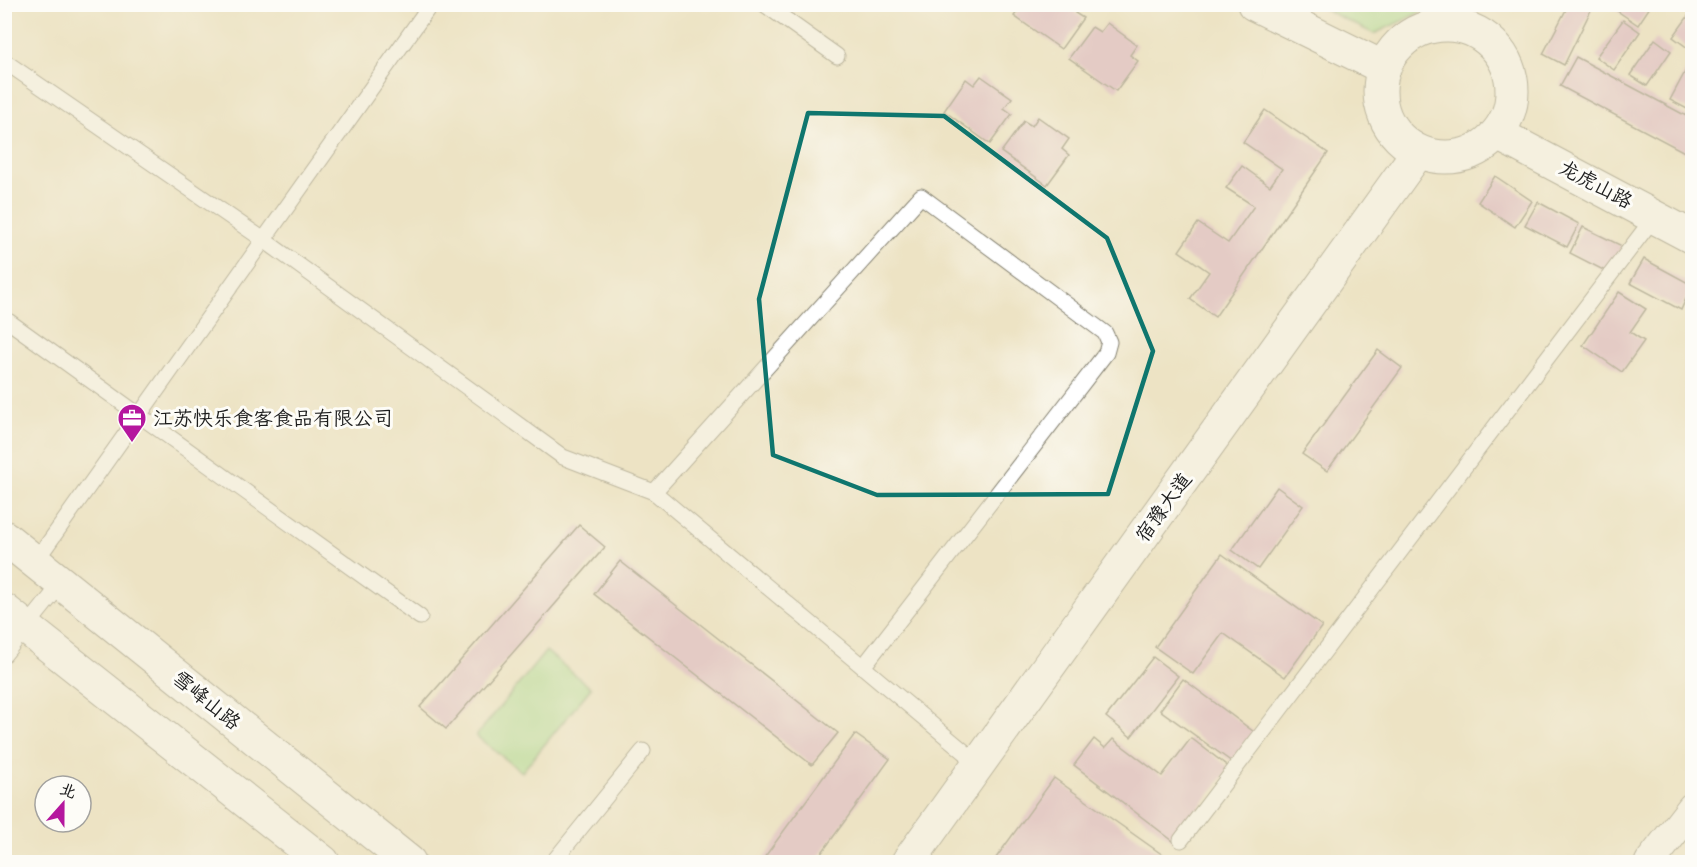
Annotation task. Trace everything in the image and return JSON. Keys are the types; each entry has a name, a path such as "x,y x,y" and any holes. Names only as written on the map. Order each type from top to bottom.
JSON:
{"street":[{"path":"1254,4 1384,68"},
{"path":"1471,16 1485,37 1500,53 1510,72 1513,94 1509,115 1498,134 1482,148 1462,156 1439,158 1418,152 1400,139 1386,121 1380,100 1380,85 1384,68 1389,57 1403,40 1423,29 1471,16"},
{"name":"龙虎山路","path":"1498,134 1692,237"},
{"name":"宿豫大道","path":"908,862 1418,152"},
{"name":"雪峰山路","path":"4,537 409,862"},
{"path":"16,619 323,862"},
{"path":"1650,862 1692,808"}],"lane":[{"path":"35,562 431,4"},
{"path":"764,4 837,56"},
{"path":"4,62 264,240 563,457 654,492 979,764"},
{"path":"654,492 921,196 1105,333 1109,342 1106,352 863,667"},
{"path":"1181,840 1655,216"},
{"path":"4,318 420,616"},
{"path":"4,655 16,619 61,584"},
{"path":"553,862 642,751"}],"highlighted area":[{"path":"808,113 944,116 1107,238 1153,351 1108,494 877,495 773,455 759,299"}],"green space":[{"path":"1316,5 1436,5 1374,34"},
{"path":"546,651 591,688 522,772 476,736"}],"building":[{"path":"1023,4 1081,4 1075,13 1083,18 1061,49 1014,16"},
{"path":"1569,4 1594,4 1564,65 1543,54"},
{"path":"1607,4 1652,4 1638,25"},
{"path":"1689,15 1692,17 1692,51 1673,37"},
{"path":"1623,20 1640,32 1614,70 1596,57"},
{"path":"1107,23 1137,45 1130,55 1138,61 1116,91 1069,58 1092,27 1100,32"},
{"path":"1655,39 1671,51 1647,86 1630,75"},
{"path":"1576,57 1692,119 1692,156 1560,86"},
{"path":"1692,59 1692,103 1689,110 1670,100"},
{"path":"981,76 1012,98 1004,108 1012,114 990,144 944,111 966,79 974,85"},
{"path":"1265,110 1328,153 1215,317 1190,299 1209,272 1179,251 1198,223 1228,243 1254,206 1226,188 1242,166 1270,186 1282,169 1243,142"},
{"path":"1038,117 1069,139 1062,149 1069,155 1047,185 1001,152 1024,121 1032,126"},
{"path":"1495,176 1532,201 1515,227 1478,202"},
{"path":"1538,202 1579,224 1567,247 1525,225"},
{"path":"1583,227 1622,246 1609,273 1570,253"},
{"path":"1644,259 1692,285 1681,310 1630,283"},
{"path":"1619,292 1646,309 1630,332 1644,341 1622,372 1583,345"},
{"path":"1378,350 1402,368 1327,471 1302,454"},
{"path":"1277,487 1303,506 1258,569 1232,550"},
{"path":"579,525 605,547 446,729 420,707"},
{"path":"1222,554 1322,626 1285,677 1223,633 1193,674 1155,647"},
{"path":"620,561 838,733 812,765 594,594"},
{"path":"1153,657 1178,676 1131,737 1106,717"},
{"path":"1183,679 1254,732 1232,762 1160,710"},
{"path":"855,734 890,759 815,862 761,862"},
{"path":"1191,738 1230,768 1173,841 1074,765 1094,739 1105,748 1113,739 1162,776"},
{"path":"1054,778 1170,860 1168,862 993,862"}],"place":[{"name":"江苏快乐食客食品有限公司","path":"132,444"}]}
